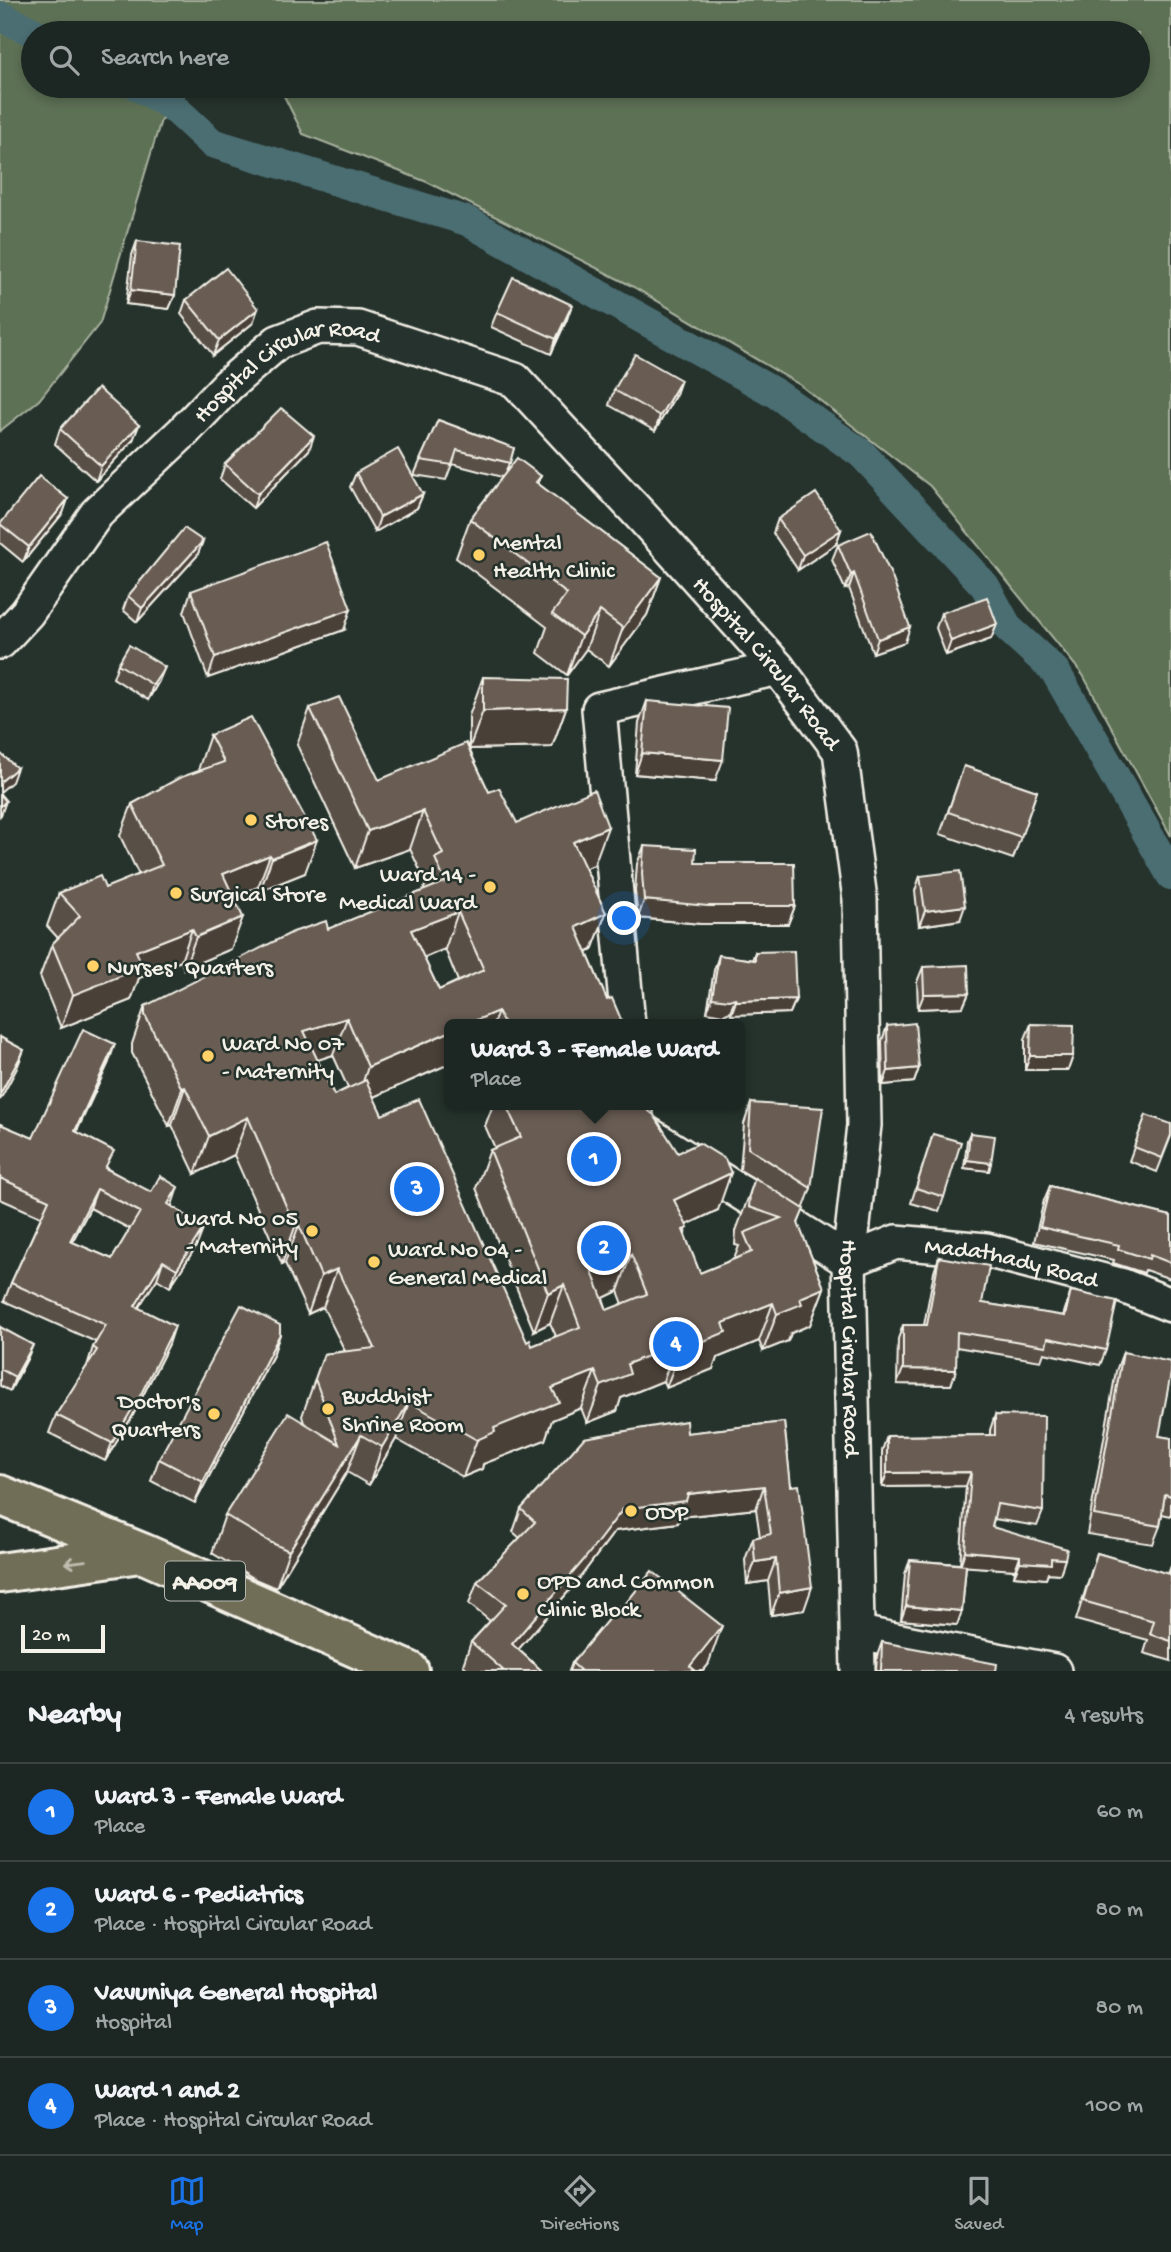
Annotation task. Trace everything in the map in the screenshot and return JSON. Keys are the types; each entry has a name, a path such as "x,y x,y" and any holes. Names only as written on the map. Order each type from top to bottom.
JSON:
{"highway":[{"name":"AA009","path":"1,1497 142,1553 409,1671"},
{"path":"0,1573 142,1553"}],"street":[{"name":"Hospital Circular Road","path":"0,642 27,613 97,513 238,376 278,342 318,327 358,328 515,380 778,668 840,751 860,900 864,1125 849,1261 858,1671"},
{"path":"628,1019 599,709 778,668"},
{"path":"635,1110 637,1127 849,1261"},
{"name":"Madathady Road","path":"849,1261 896,1242 986,1250 1123,1286 1171,1305"},
{"path":"859,1633 1054,1671"}],"green space":[{"path":"0,0 1171,0 1171,836 1083,675 930,486 800,385 630,285 427,182 303,134 285,98 1150,98 1150,21 21,21 21,98 182,98 161,120 100,323 39,400 0,431"}],"building":[{"path":"137,241 180,246 175,295 131,290"},
{"path":"226,268 258,309 219,340 186,300"},
{"path":"513,277 572,305 556,339 497,312"},
{"path":"635,354 681,380 660,416 614,390"},
{"path":"98,388 139,425 101,466 60,429"},
{"path":"281,408 314,436 258,494 225,464"},
{"path":"438,420 514,448 510,463 457,450 452,465 420,460"},
{"path":"398,449 423,494 380,517 356,473"},
{"path":"517,458 541,476 536,482 661,577 623,628 600,611 581,636 552,614 567,594 470,519"},
{"path":"39,476 68,499 29,547 0,524"},
{"path":"816,493 841,530 803,555 778,519"},
{"path":"184,528 203,541 142,608 128,596"},
{"path":"871,531 892,577 910,627 878,639 854,573 851,575 838,545"},
{"path":"326,542 351,609 215,657 191,591"},
{"path":"987,597 997,624 951,641 941,613"},
{"path":"129,645 165,667 153,685 118,664"},
{"path":"483,677 567,679 566,708 483,711"},
{"path":"339,697 379,780 466,743 489,792 499,788 517,823 594,790 608,827 573,842 606,913 576,927 607,1000 612,998 621,1019 502,1019 498,1011 479,1019 444,1019 444,1034 368,1067 347,1018 304,1031 334,1095 366,1080 382,1115 419,1099 527,1342 530,1340 532,1346 580,1327 564,1285 548,1293 490,1150 521,1137 508,1110 648,1110 654,1115 678,1153 699,1143 725,1159 731,1173 674,1200 688,1228 683,1230 700,1273 752,1252 744,1233 781,1218 749,1207 755,1178 804,1209 798,1223 824,1288 800,1298 802,1304 777,1314 773,1303 723,1323 726,1332 680,1351 677,1344 627,1364 630,1374 601,1386 595,1371 552,1388 559,1402 494,1428 495,1432 477,1440 409,1402 382,1447 361,1435 289,1551 225,1515 288,1413 339,1444 315,1379 324,1354 375,1348 337,1269 321,1276 299,1225 295,1227 248,1117 209,1136 145,1015 145,1006 293,932 326,921 328,929 445,882 435,858 443,854 423,811 368,831 310,708","holes":["458,912 484,970 439,990 411,930","631,1254 647,1294 607,1310 592,1272"]},
{"path":"647,701 728,708 723,760 642,753"},
{"path":"251,717 317,840 223,874 243,917 196,937 192,929 136,951 143,967 73,995 52,944 80,916 59,893 100,876 105,888 162,865 132,804 179,778 224,762 210,735"},
{"path":"0,753 17,768 0,782"},
{"path":"964,766 1037,791 1021,837 948,812"},
{"path":"0,794 6,801 0,807"},
{"path":"644,846 696,849 695,863 794,863 795,906 708,906 644,900"},
{"path":"960,871 965,906 925,911 920,876"},
{"path":"794,951 796,999 736,1001 735,998 712,998 719,955 755,960 755,952"},
{"path":"968,965 969,993 924,994 923,967"},
{"path":"915,1023 919,1068 888,1071 887,1026"},
{"path":"1031,1024 1074,1025 1073,1056 1030,1056"},
{"path":"83,1029 115,1044 75,1131 114,1151 105,1168 151,1192 160,1176 178,1187 168,1204 204,1227 177,1269 163,1261 135,1306 175,1326 140,1396 112,1443 56,1415 97,1350 93,1347 106,1325 11,1283 49,1200 0,1178 0,1124 33,1138","holes":["97,1189 140,1212 112,1259 70,1241"]},
{"path":"0,1037 24,1050 0,1094"},
{"path":"751,1103 823,1108 811,1188 748,1148"},
{"path":"1146,1115 1171,1124 1171,1135 1162,1158 1134,1147"},
{"path":"970,1133 995,1136 991,1163 967,1160"},
{"path":"933,1134 961,1142 944,1197 916,1188"},
{"path":"1050,1186 1171,1216 1171,1263 1150,1255 1149,1259 1118,1249 1119,1245 1040,1227"},
{"path":"939,1257 989,1266 982,1303 1065,1316 1071,1291 1117,1301 1106,1350 1048,1338 1046,1346 957,1332 956,1370 903,1369 903,1325 927,1325"},
{"name":"Doctor's Quarters","path":"241,1305 280,1325 280,1334 203,1482 159,1459"},
{"path":"0,1327 33,1345 15,1377 0,1369"},
{"path":"1123,1352 1171,1362 1159,1436 1171,1438 1171,1496 1165,1494 1160,1526 1094,1515"},
{"path":"995,1415 1044,1416 1043,1511 997,1504 992,1527 1067,1549 1065,1559 1051,1558 1051,1564 1020,1562 1020,1556 965,1551 971,1472 887,1473 887,1436 995,1435"},
{"path":"686,1421 687,1433 784,1422 791,1486 799,1485 812,1587 779,1593 776,1559 755,1562 753,1538 771,1534 764,1486 688,1494 686,1501 623,1509 583,1561 512,1644 542,1671 504,1671 471,1642 506,1604 477,1582 535,1522 521,1509 584,1438"},
{"path":"1097,1553 1169,1574 1171,1567 1171,1641 1150,1634 1154,1621 1083,1601"},
{"path":"910,1560 966,1565 962,1611 906,1606"},
{"path":"652,1571 722,1626 690,1666 696,1671 581,1671 572,1663"},
{"path":"882,1642 997,1664 996,1671 881,1671"}],"waterway":[{"path":"0,16 21,26"},
{"path":"158,98 172,106 212,143 467,221 775,393 862,454 985,586 1008,628 1055,671 1171,875"}],"place":[{"name":"Mental Health Clinic","path":"479,555"},
{"name":"Stores","path":"251,820"},
{"name":"Ward 14 - Medical Ward","path":"490,887"},
{"name":"Surgical Store","path":"176,893"},
{"name":"Nurses' Quarters","path":"93,966"},
{"name":"Ward No 07 - Maternity","path":"208,1056"},
{"name":"Ward 3 - Female Ward","path":"594,1159"},
{"name":"Vavuniya General Hospital","path":"417,1189"},
{"name":"Ward No 05 - Maternity","path":"312,1231"},
{"name":"Ward 6 - Pediatrics","path":"604,1248"},
{"name":"Ward No 04 - General Medical","path":"374,1262"},
{"name":"Ward 1 and 2","path":"676,1344"},
{"name":"Buddhist Shrine Room","path":"328,1409"},
{"name":"Doctor's Quarters","path":"214,1414"},
{"name":"ODP","path":"631,1511"},
{"name":"OPD and Common Clinic Block","path":"523,1594"}]}
